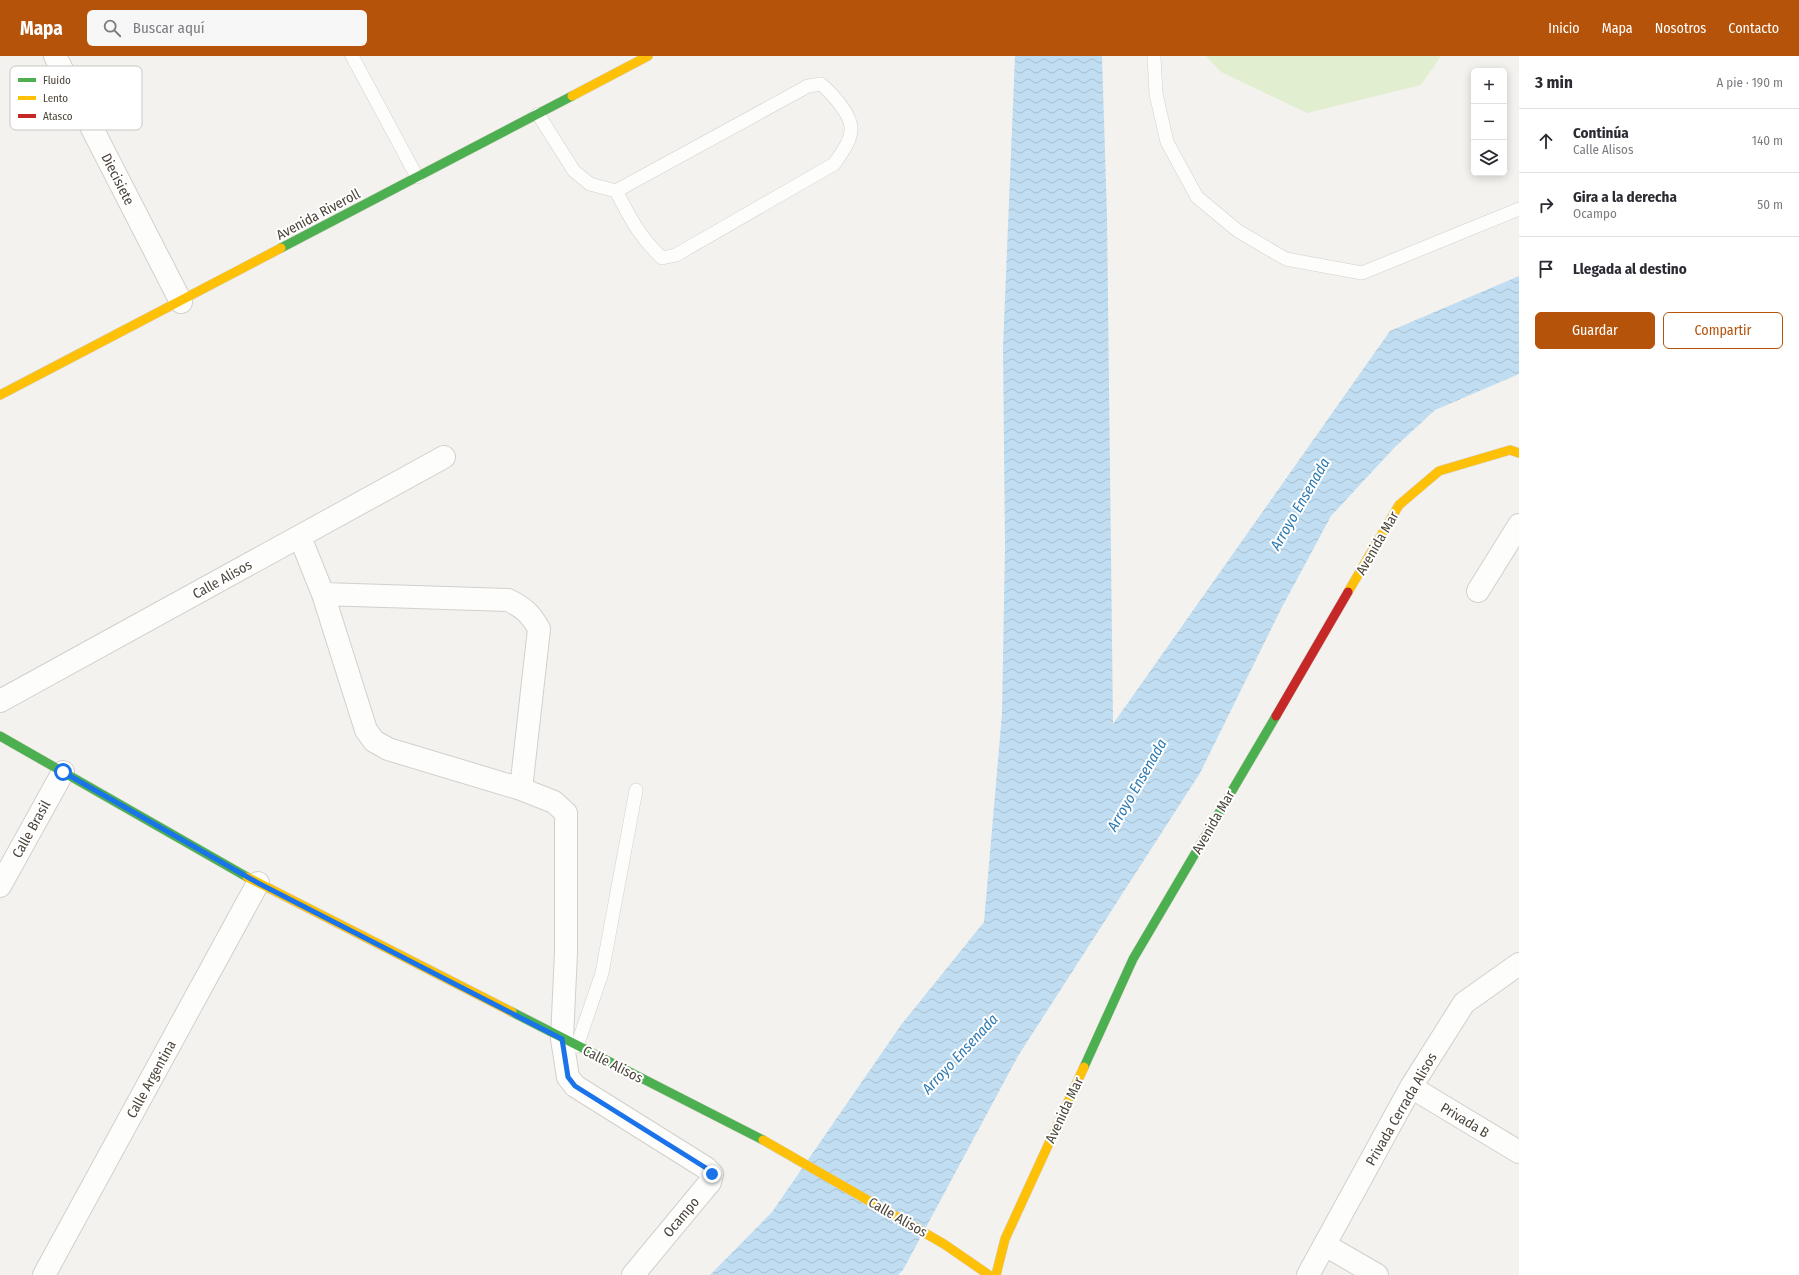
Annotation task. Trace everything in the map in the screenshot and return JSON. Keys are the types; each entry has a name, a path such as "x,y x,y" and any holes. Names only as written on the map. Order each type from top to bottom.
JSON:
{"street":[{"name":"Diecisiete","path":"56,56 61,66"},
{"name":"Avenida Riveroll","path":"0,396 538,114 639,58"},
{"name":"Diecisiete","path":"94,130 181,302"},
{"name":"Avenida Mar","path":"996,1275 1005,1239 1133,959 1399,505 1439,471 1510,450 1519,453"},
{"name":"Calle Alisos","path":"0,701 444,457"},
{"path":"1478,591 1519,525"},
{"path":"300,537 323,594 366,730 374,741 388,749 522,789 554,802 566,813 566,952 570,1042"},
{"path":"323,594 508,600 522,606 532,616 538,629 522,789"},
{"name":"Calle Alisos","path":"0,736 258,883 782,1149 944,1244 989,1275"},
{"name":"Calle Brasil","path":"0,886 63,772"},
{"name":"Calle Argentina","path":"44,1275 258,883"},
{"name":"Privada Cerrada Alisos","path":"1308,1275 1411,1087 1464,1003 1519,964"},
{"name":"Ocampo","path":"570,1042 568,1077 575,1086 706,1168 712,1174 710,1182 633,1275"},
{"name":"Privada B","path":"1411,1087 1519,1152"},
{"path":"1325,1244 1377,1275"}],"lane":[{"path":"352,56 417,177"},
{"path":"1154,56 1156,94 1167,142 1196,197 1238,231 1286,259 1362,273 1519,209"},
{"path":"538,114 574,171 590,184 616,191 808,86 821,84 834,96 843,110 851,128 846,145 834,164 676,255 662,258 647,244 637,231 616,191"},
{"path":"570,1042 602,973 636,790"}],"green space":[{"path":"1206,56 1441,56 1421,85 1307,113 1221,72"}],"water":[{"name":"Arroyo Ensenada","path":"1015,56 1102,56 1107,216 1113,724 1390,331 1519,276 1519,374 1435,410 1394,448 1331,516 1281,609 1200,773 1018,1056 903,1270 898,1275 710,1275 772,1212 901,1025 984,922 1002,714 1005,546 1003,347"}],"traffic: fast":[{"path":"281,248 572,96"},
{"path":"1084,1067 1133,959 1276,716"},
{"path":"0,736 247,877"},
{"path":"512,1012 763,1140"}],"traffic: slow":[{"path":"572,96 648,56"},
{"path":"0,395 281,248"},
{"path":"1348,592 1399,505 1439,471 1510,450 1519,453"},
{"path":"247,877 512,1012"},
{"path":"996,1275 1005,1239 1084,1067"},
{"path":"763,1140 944,1244 989,1275"}],"traffic: jam":[{"path":"1276,716 1348,592"}],"route":[{"path":"63,772 258,883 562,1039 568,1077 575,1086 706,1168 712,1174"}]}
